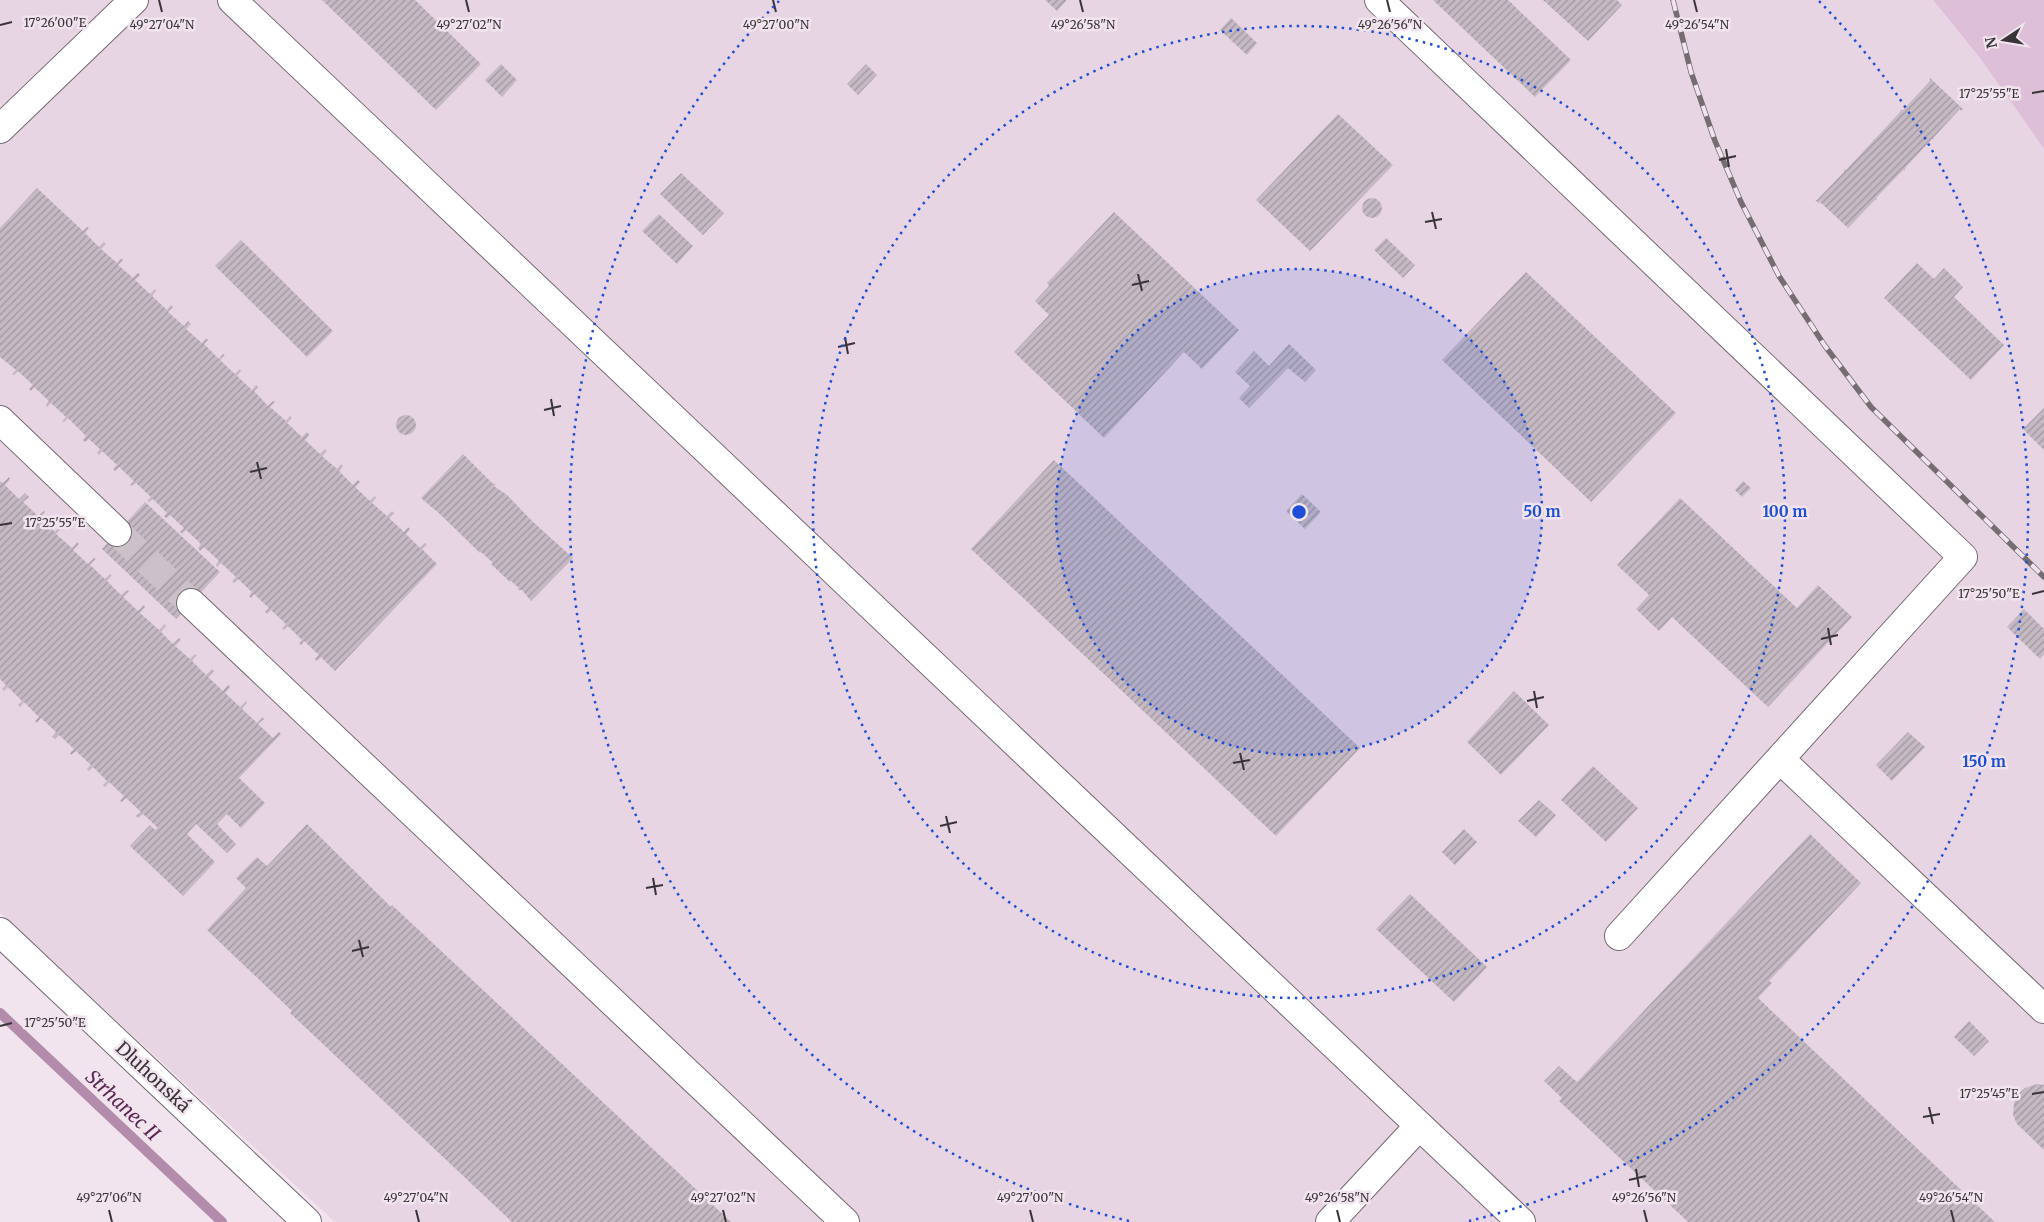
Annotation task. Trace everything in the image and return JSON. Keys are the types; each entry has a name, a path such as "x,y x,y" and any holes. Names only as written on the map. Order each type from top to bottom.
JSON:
{"street":[{"path":"0,129 134,0"},
{"path":"232,0 1521,1222"},
{"path":"1379,0 1963,557 1619,936"},
{"path":"0,420 118,532"},
{"path":"191,603 845,1222"},
{"path":"1780,759 2044,1009"},
{"name":"Dluhonská","path":"2,937 306,1222"},
{"path":"1330,1222 1419,1126"}],"shaded area":[{"path":"0,0 1933,0 1980,58 2044,149 2044,1222 335,1222 0,913"},
{"path":"1933,0 2044,0 2044,149 1980,58"}],"building":[{"path":"322,0 415,0 481,64 436,110"},
{"path":"1045,0 1067,0 1057,11"},
{"path":"1433,0 1508,0 1571,60 1535,97"},
{"path":"1543,0 1617,0 1622,5 1588,41"},
{"path":"1231,18 1257,43 1247,55 1220,30"},
{"path":"501,64 517,80 502,97 485,80"},
{"path":"866,64 877,75 858,95 847,84"},
{"path":"1930,78 1963,109 1961,111 1960,109 1905,168 1905,171 1903,170 1876,198 1877,200 1848,228 1819,201 1820,204 1815,200 1844,172 1844,169 1846,170 1900,110 1903,110 1930,81"},
{"path":"1338,114 1393,165 1310,251 1256,200"},
{"path":"681,173 724,213 703,235 660,194"},
{"path":"37,188 83,231 87,227 89,228 85,233 99,247 104,242 106,244 101,249 117,263 121,258 123,260 118,265 133,278 138,273 140,275 135,280 150,294 155,289 156,291 152,296 167,310 171,305 173,307 168,312 184,326 188,321 191,324 186,329 202,343 206,338 208,340 204,344 219,359 223,354 225,355 220,360 235,374 240,369 241,371 237,376 252,390 256,385 258,387 254,391 268,406 273,401 275,402 270,407 286,421 290,416 292,418 287,423 302,437 307,432 309,435 305,440 320,454 325,449 327,451 322,456 337,469 341,464 343,466 339,471 353,485 358,480 360,482 355,487 370,501 375,496 376,498 372,503 387,516 392,511 394,513 389,518 404,532 408,527 410,529 406,534 420,548 425,543 427,545 422,549 437,564 335,671 321,657 317,661 315,659 319,655 304,641 301,645 299,643 302,640 288,626 284,630 282,628 286,624 271,610 267,614 265,612 269,608 254,594 251,598 249,596 252,592 238,579 234,583 232,581 236,577 221,563 217,567 216,565 219,561 204,547 200,551 198,548 201,544 186,530 182,534 180,532 184,528 170,515 166,518 164,516 167,513 153,499 149,502 147,501 151,497 136,483 132,486 130,485 134,481 119,467 115,471 113,469 117,465 102,451 99,455 97,453 100,449 89,439 85,442 83,440 86,436 68,418 64,422 62,421 66,417 51,403 47,407 46,405 49,401 34,387 31,391 29,389 33,385 18,371 14,375 12,374 16,370 0,357 0,228"},
{"path":"1372,198 1379,201 1382,208 1379,215 1372,218 1365,215 1362,208 1365,201"},
{"path":"1114,212 1239,330 1202,369 1184,352 1104,438 1014,352 1049,315 1035,301 1049,286 1047,283"},
{"path":"659,214 693,246 677,264 642,231"},
{"path":"1386,238 1415,265 1403,278 1374,250"},
{"path":"241,240 333,331 307,357 215,266"},
{"path":"1917,263 1934,279 1944,268 1963,287 1954,297 2004,345 1971,380 1884,298"},
{"path":"1526,272 1676,413 1591,502 1442,360"},
{"path":"1289,344 1316,370 1305,382 1288,368 1249,408 1239,398 1250,386 1235,372 1254,351 1269,366"},
{"path":"2044,408 2044,450 2023,429"},
{"path":"402,415 410,415 416,421 416,429 410,435 402,435 396,429 396,421"},
{"path":"463,454 492,483 496,484 494,486 507,495 532,521 573,558 531,601 522,590 518,590 519,588 491,564 493,563 421,498"},
{"path":"1054,460 1360,748 1276,836 971,549"},
{"path":"9,477 10,479 5,485 19,499 25,493 29,497 23,502 38,516 44,511 40,518 55,532 60,526 62,528 56,534 72,548 77,542 79,544 73,550 88,564 94,558 96,559 90,565 105,579 110,574 112,575 107,581 121,595 127,590 129,591 123,597 138,611 144,605 145,607 140,613 159,630 165,624 166,626 161,632 173,644 179,638 181,640 175,646 190,659 195,654 197,655 192,661 206,675 212,669 214,671 208,677 223,691 228,685 230,687 225,693 240,707 246,701 247,703 242,709 257,723 262,717 264,719 258,724 273,738 279,732 281,734 239,778 265,803 241,828 227,814 217,824 236,844 227,853 196,824 187,834 215,862 183,896 130,846 150,825 155,830 158,828 143,814 138,818 136,816 141,812 126,798 122,802 120,801 124,796 109,782 105,787 103,785 107,781 93,767 89,771 87,769 91,765 76,751 71,755 70,753 74,749 59,735 55,739 52,737 56,732 41,718 37,723 35,721 39,717 24,702 20,707 18,705 22,701 8,687 4,691 2,689 6,685 0,679 0,481 3,483"},
{"path":"1743,481 1751,488 1742,497 1735,490"},
{"path":"1302,494 1321,512 1305,529 1286,511"},
{"path":"1680,498 1797,608 1818,585 1852,617 1768,707 1672,617 1659,631 1636,609 1649,595 1617,565"},
{"path":"145,502 220,572 176,619 102,549"},
{"path":"2024,609 2044,629 2044,654 2040,659 2007,627"},
{"path":"1514,691 1549,725 1501,775 1467,742"},
{"path":"1908,732 1925,747 1892,781 1876,765"},
{"path":"1593,766 1638,808 1606,842 1561,800"},
{"path":"1539,800 1556,815 1536,837 1518,821"},
{"path":"307,824 391,907 392,905 731,1222 512,1222 290,1013 292,1011 207,930 246,888 236,878 257,857 267,866"},
{"path":"1464,829 1477,842 1455,865 1442,852"},
{"path":"1810,834 1861,883 1769,981 1772,983 1758,998 1995,1222 1688,1222 1559,1101 1562,1098 1544,1081 1559,1066 1577,1082"},
{"path":"1410,894 1487,967 1454,1002 1376,929"},
{"path":"1969,1021 1989,1041 1974,1056 1954,1037"},
{"path":"2037,1084 2044,1085 2044,1150 2017,1124 2013,1115 2014,1103 2018,1094 2025,1088"}],"waterway":[{"name":"Strhanec II","path":"0,1013 222,1222"}],"tunnel":[{"path":"117,532 191,603"}],"railway":[{"path":"1673,0 1691,72 1715,141 1741,202 1779,276 1825,346 1871,407 2044,577"}]}
